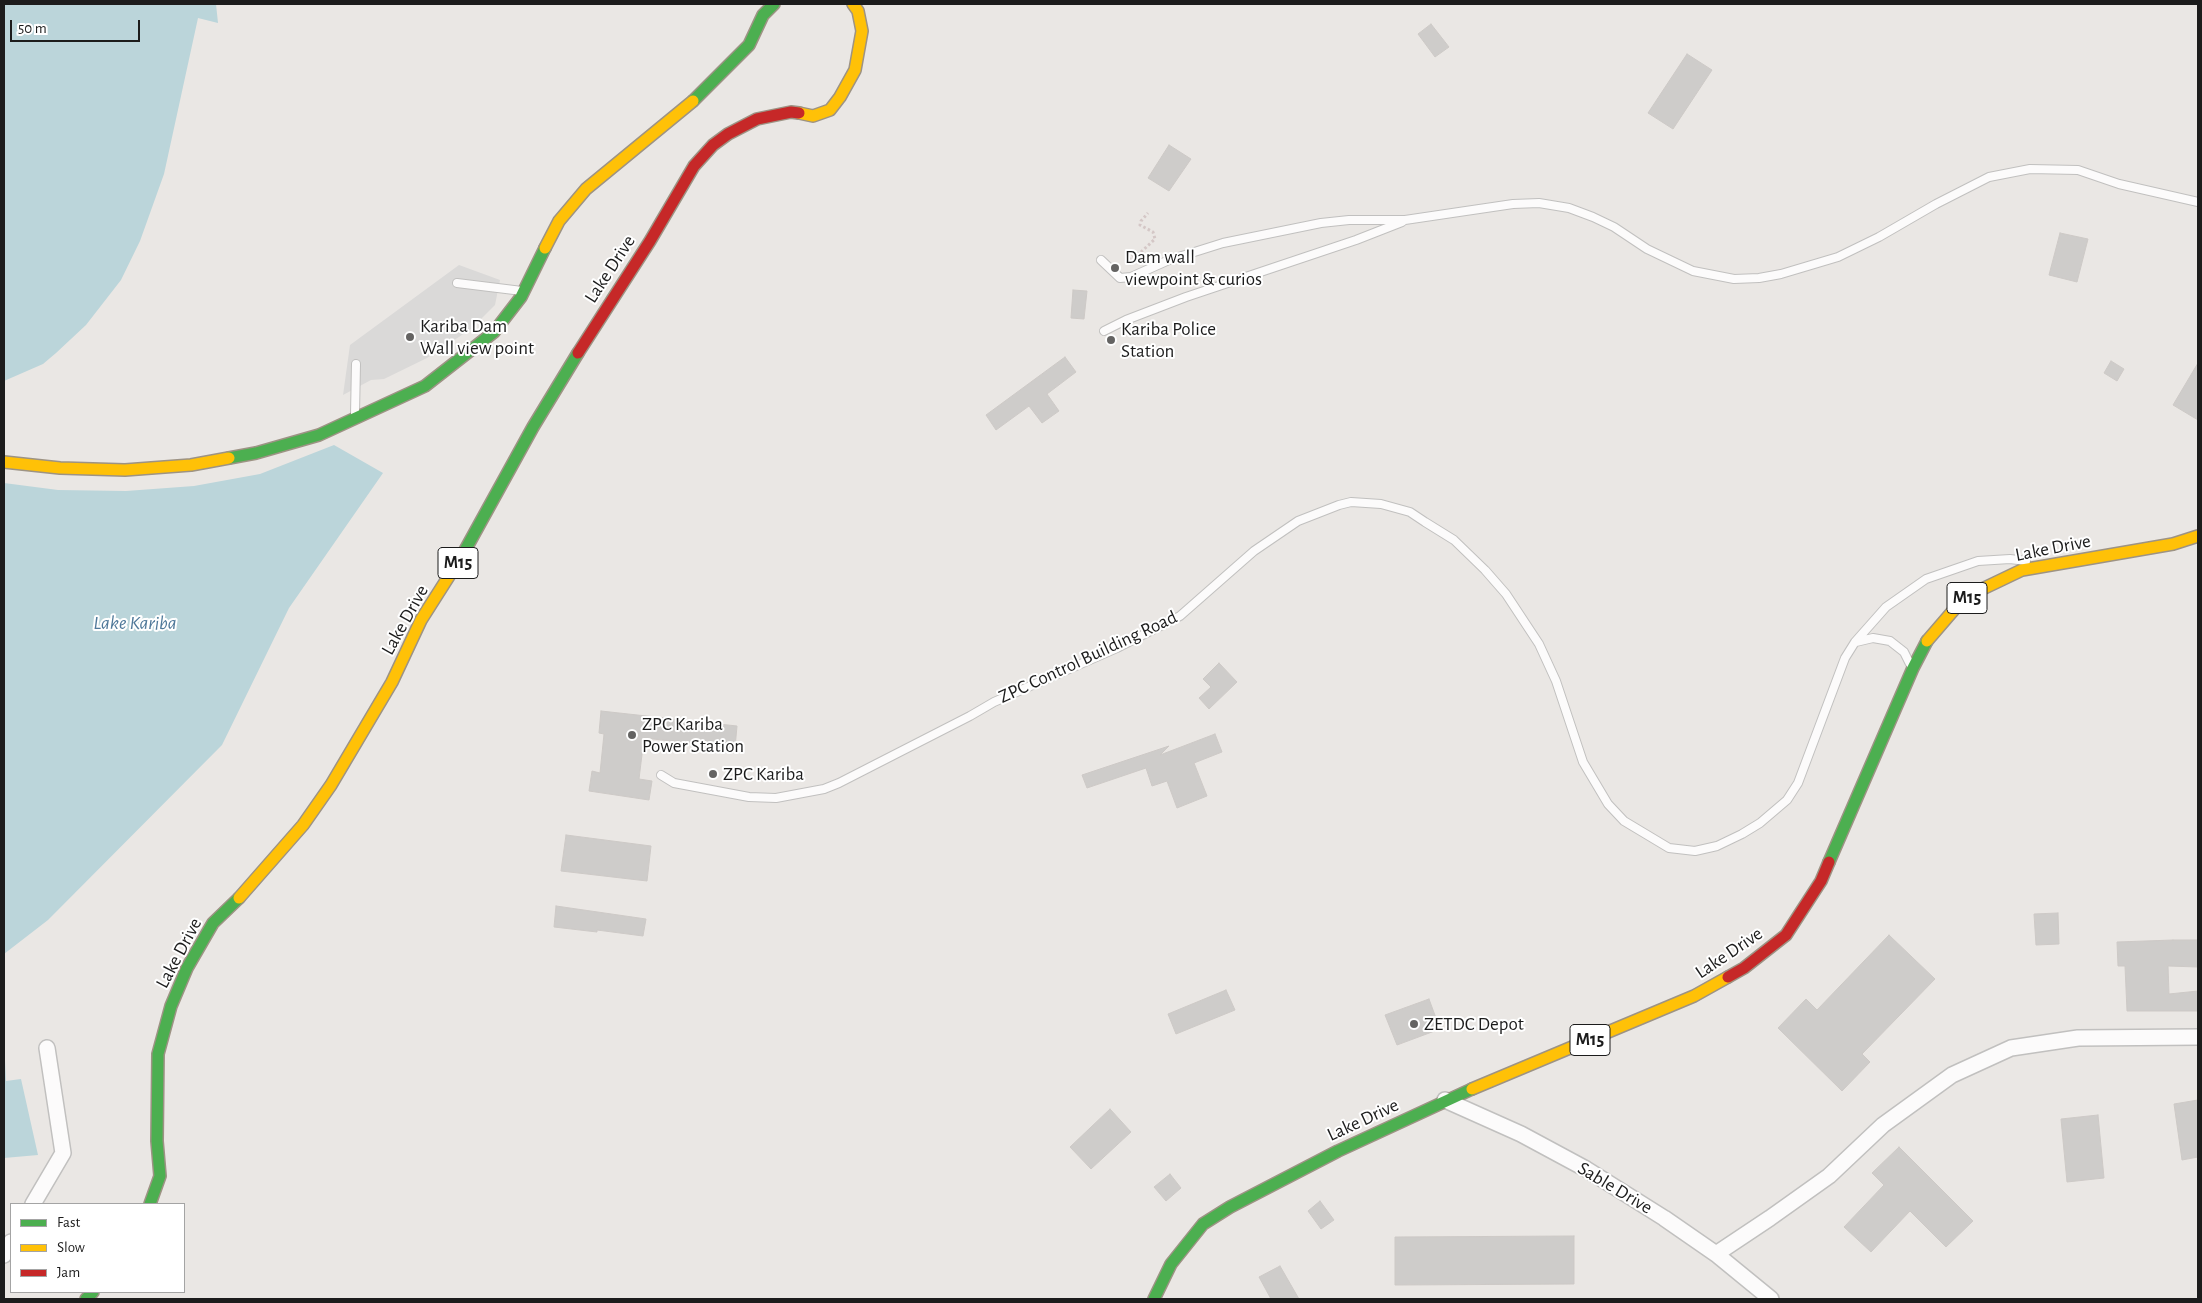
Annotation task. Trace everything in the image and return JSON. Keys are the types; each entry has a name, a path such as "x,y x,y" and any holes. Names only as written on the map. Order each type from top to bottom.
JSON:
{"main road":[{"path":"4,462 60,468 125,470 191,465 256,453 319,435 425,386 494,332 524,291 559,220 586,188 695,100 749,45 764,15 774,4"},
{"name":"Lake Drive","path":"150,1203 160,1176 156,1140 158,1054 171,1006 187,968 213,923 244,893 303,825 331,785 392,682 421,620 457,566 533,427 615,293 650,241 694,166 713,145 728,134 757,119 791,112 813,116 830,110 840,97 855,70 862,31 858,11 853,4"},
{"name":"Lake Drive","path":"1154,1299 1171,1264 1203,1224 1230,1207 1338,1151 1445,1100 1694,996 1744,968 1786,935 1821,881 1912,668 1928,640 1958,605 1994,582 2022,570 2048,564 2121,554 2173,544 2198,536"}],"street":[{"path":"1716,1254 1829,1176 1883,1125 1952,1075 2011,1048 2078,1038 2198,1037"},
{"path":"35,1203 63,1153 46,1048"},
{"name":"Sable Drive","path":"1445,1100 1521,1134 1586,1169 1664,1218 1716,1254 1771,1299"},
{"path":"4,1255 10,1244"}],"lane":[{"path":"1101,260 1120,278 1131,277 1169,260 1224,243 1285,230 1349,220 1405,220 1513,204 1540,202 1569,208 1593,217 1647,249 1693,271 1734,279 1759,278 1781,274 1838,257 1879,237 1936,204 1989,177 2030,169 2078,170 2119,184 2198,202"},
{"path":"1104,331 1126,320 1186,297 1356,240 1405,220"},
{"path":"456,283 524,291"},
{"path":"355,418 356,364"},
{"name":"ZPC Control Building Road","path":"661,775 674,783 749,797 776,798 824,789 994,702 1118,648 1180,616 1254,551 1298,521 1352,502 1381,504 1410,512 1454,540 1485,570 1506,594 1539,644 1556,681 1583,762 1608,804 1624,821 1669,848 1695,851 1717,846 1760,823 1787,800 1798,783 1846,658 1855,642 1886,607 1926,580 1978,561 2010,559 2048,564"},
{"path":"1855,642 1873,638 1890,641 1904,652 1912,668"}],"path":[{"path":"1120,278 1129,269 1128,260 1130,257 1141,252 1155,239 1153,232 1140,225 1141,221 1148,214"}],"shaded area":[{"name":"Kariba Dam Wall view point","path":"459,265 500,280 495,305 471,329 427,358 384,379 371,380 343,395 350,345"}],"water":[{"path":"4,4 216,4 218,23 198,18 164,174 140,241 121,280 86,325 56,353 43,364 4,381"},
{"name":"Lake Kariba","path":"334,445 383,473 289,608 222,745 48,920 4,954 4,483 58,490 126,491 194,486 260,474"},
{"path":"4,1040 6,1081 21,1079 38,1155 4,1158"}],"building":[{"path":"1431,24 1449,47 1435,57 1418,34"},
{"path":"1687,54 1712,70 1673,129 1648,113"},
{"path":"1169,145 1191,159 1169,191 1148,178"},
{"path":"2060,233 2088,239 2077,282 2049,275"},
{"path":"1073,290 1087,291 1084,319 1071,318"},
{"path":"1065,357 1076,372 1047,394 1059,411 1042,423 1029,406 996,430 986,415"},
{"path":"2111,361 2124,369 2117,381 2104,373"},
{"path":"2198,363 2198,420 2173,405"},
{"path":"1219,663 1237,682 1209,709 1199,698 1211,687 1203,679"},
{"path":"601,711 737,726 735,748 644,738 639,779 652,781 649,800 589,791 592,771 600,773 604,734 599,733"},
{"path":"1215,734 1222,752 1194,763 1207,796 1177,808 1167,781 1152,786 1146,768 1087,788 1082,775 1169,746 1160,755"},
{"path":"566,835 651,846 647,881 561,871"},
{"path":"556,906 646,919 643,936 554,927"},
{"path":"2058,913 2059,944 2036,945 2034,914"},
{"path":"1889,935 1935,979 1862,1054 1870,1062 1842,1091 1778,1028 1806,999 1817,1010"},
{"path":"2198,940 2198,967 2168,966 2169,994 2198,991 2198,1011 2127,1011 2125,966 2118,966 2117,942"},
{"path":"1226,990 1235,1010 1176,1034 1168,1014"},
{"path":"1429,999 1440,1029 1397,1045 1385,1015"},
{"path":"2198,1100 2198,1157 2182,1160 2174,1104"},
{"path":"1110,1109 1131,1132 1091,1169 1070,1147"},
{"path":"2098,1115 2104,1178 2067,1182 2061,1119"},
{"path":"1899,1147 1973,1221 1946,1247 1910,1211 1871,1252 1844,1227 1884,1185 1872,1173"},
{"path":"1170,1174 1181,1188 1166,1201 1154,1187"},
{"path":"1320,1201 1334,1220 1321,1229 1308,1211"},
{"path":"1574,1236 1574,1284 1395,1285 1395,1237"},
{"path":"1280,1266 1299,1299 1271,1299 1259,1277"}],"traffic: fast":[{"path":"693,101 749,45 763,15 774,4"},
{"path":"229,458 256,453 319,435 425,386 494,332 521,297 545,248"},
{"path":"463,554 533,427 578,353"},
{"path":"1829,862 1913,668 1927,641"},
{"path":"150,1203 160,1176 157,1141 158,1054 171,1006 187,968 213,923 239,898"},
{"path":"1154,1299 1171,1264 1203,1224 1230,1207 1338,1151 1472,1089"},
{"path":"86,1299 92,1293"}],"traffic: slow":[{"path":"799,113 813,116 830,110 840,97 855,70 862,31 858,11 853,4"},
{"path":"545,248 559,221 586,189 693,101"},
{"path":"4,462 60,468 125,470 191,465 229,458"},
{"path":"1927,641 1958,605 1976,592 2022,570 2173,544 2198,536"},
{"path":"239,898 303,825 331,785 392,682 421,620 463,554"},
{"path":"1472,1089 1694,996 1728,977"}],"traffic: jam":[{"path":"578,353 650,241 694,166 713,145 728,134 757,119 791,112 799,113"},
{"path":"1728,977 1744,968 1786,935 1821,881 1829,862"}],"place":[{"name":"Dam wall viewpoint & curios","path":"1115,268"},
{"name":"Kariba Dam Wall view point","path":"410,337"},
{"name":"Kariba Police Station","path":"1111,340"},
{"name":"ZPC Kariba Power Station","path":"632,735"},
{"name":"ZPC Kariba","path":"713,774"},
{"name":"ZETDC Depot","path":"1414,1024"}]}
